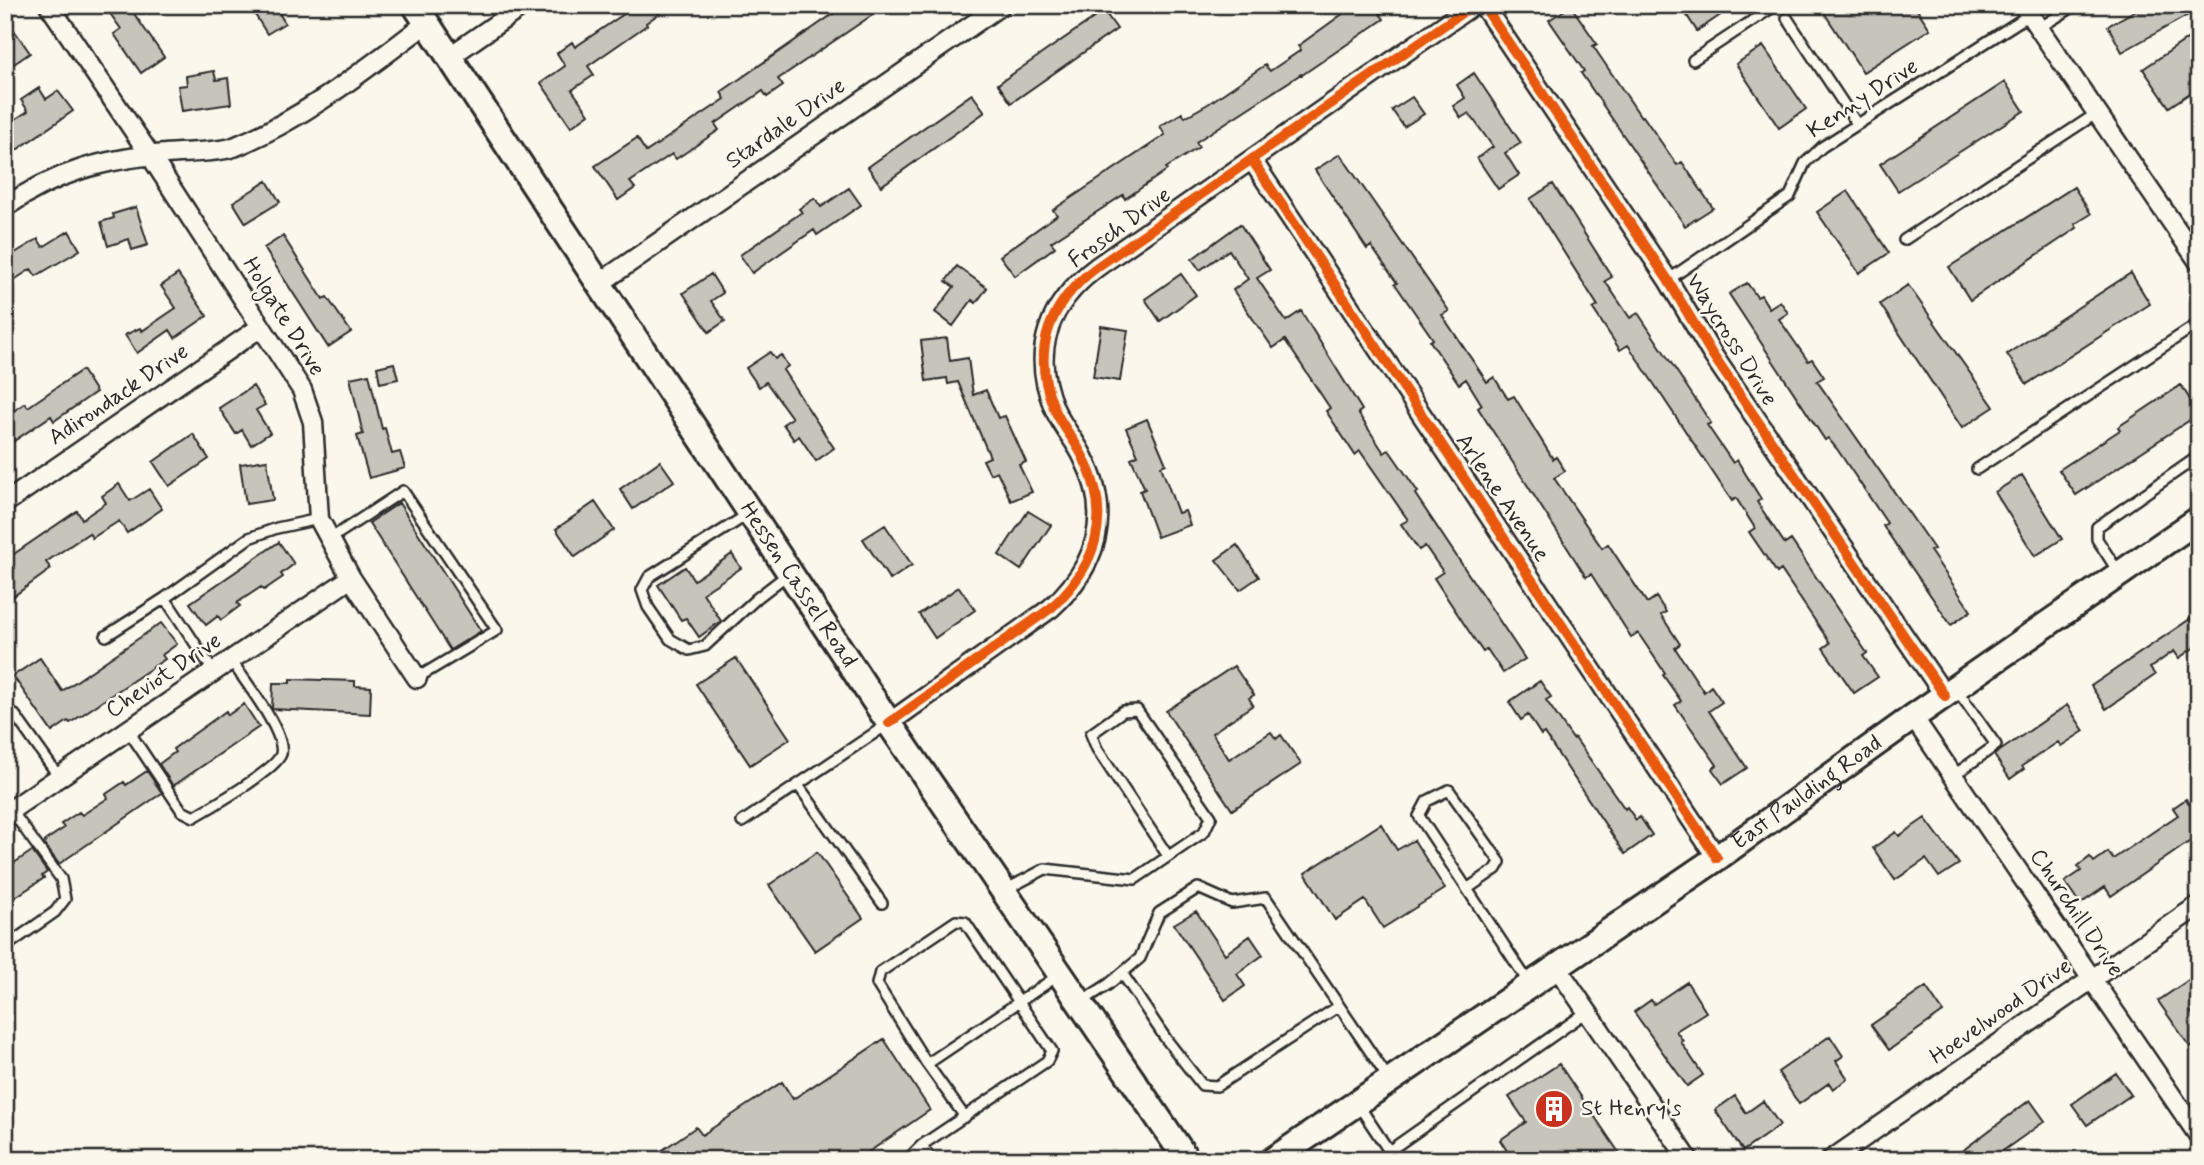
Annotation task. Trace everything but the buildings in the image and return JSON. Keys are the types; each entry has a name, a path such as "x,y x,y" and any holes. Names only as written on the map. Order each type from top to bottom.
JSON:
{"main road":[{"name":"Hessen Cassel Road","path":"421,14 889,723 1187,1160"},
{"name":"East Paulding Road","path":"1273,1160 1717,858 1913,716 2199,519"}],"street":[{"name":"Holgate Drive","path":"49,5 302,390 313,422 319,519 351,578 416,678"},
{"path":"449,57 524,5"},
{"name":"Stardale Drive","path":"600,283 1001,5"},
{"name":"Frosch Drive","path":"889,723 1051,608 1079,579 1089,561 1096,539 1098,520 1095,486 1083,457 1054,409 1045,378 1044,342 1058,308 1082,278 1473,5"},
{"name":"Waycross Drive","path":"1483,5 1668,280 1712,354 1951,692"},
{"path":"5,207 44,184 91,165 150,155 231,148 314,107 421,14"},
{"path":"2031,16 2199,262"},
{"name":"Arlene Avenue","path":"1252,160 1717,858"},
{"name":"Adirondack Drive","path":"5,503 261,327"},
{"name":"Cheviot Drive","path":"8,812 351,578"},
{"name":"Churchill Drive","path":"1913,716 2199,1136"},
{"name":"Hoevelwood Drive","path":"1831,1160 2199,905"},
{"path":"1556,966 1689,1160"}],"lane":[{"path":"1693,60 1776,5"},
{"name":"Kenny Drive","path":"1668,280 1790,196 1799,173 1813,154 1857,124 2031,16 2076,5"},
{"path":"1787,18 1857,124"},
{"path":"1904,240 2097,113"},
{"path":"1977,469 2199,323"},
{"path":"2120,574 2097,538 2096,527 2199,456"},
{"path":"330,539 403,491 497,630 416,678"},
{"path":"751,512 649,577 642,590 648,607 670,639 689,650 705,646 790,572"},
{"path":"106,636 249,538 277,528 319,519"},
{"path":"165,598 214,671"},
{"path":"128,730 182,811 194,817 272,767 281,754 279,738 231,660"},
{"path":"1951,692 1996,745 1953,776"},
{"path":"1003,891 1045,869 1135,879 1205,832 1211,817 1137,710 1123,711 1091,734 1097,749 1168,856"},
{"path":"5,712 15,715 59,777"},
{"path":"742,822 889,723"},
{"path":"798,785 882,903"},
{"path":"1467,889 1496,869 1500,862 1449,790 1427,801 1419,816 1467,889 1530,984"},
{"path":"5,947 55,912 65,899 61,879 8,812"},
{"path":"1080,1003 1140,958 1159,913 1198,888 1232,903 1266,898 1389,1079"},
{"path":"907,1160 922,1145 965,1117 1047,1061 1052,1051 965,922 956,921 880,972 877,984 965,1117"},
{"path":"1122,973 1166,1040 1202,1085 1217,1086 1339,1006"},
{"path":"928,1064 1061,974"},
{"path":"1389,1151 1588,1012"},
{"path":"1357,1102 1395,1160"},
{"path":"922,1145 931,1160"}],"cycle path":[{"path":"889,723 1051,608 1067,592 1089,558 1098,521 1093,480 1081,452 1054,408 1044,367 1048,330 1067,296 1097,267 1473,5"},
{"path":"1483,5 1668,280 1712,354 1945,696"},
{"path":"1252,160 1717,858"}],"place":[{"name":"St Henry's","path":"1554,1109"}]}
